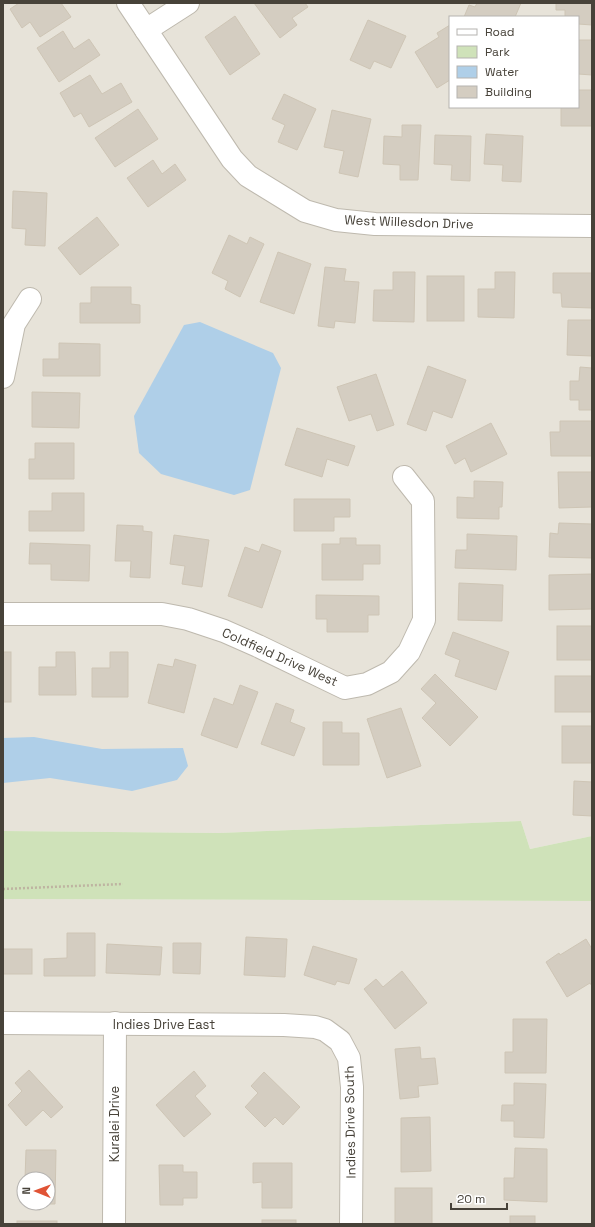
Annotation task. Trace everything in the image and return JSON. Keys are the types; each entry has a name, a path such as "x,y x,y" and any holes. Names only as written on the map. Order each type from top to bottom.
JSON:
{"street":[{"name":"West Willesdon Drive","path":"128,3 232,159 248,176 305,211 336,220 375,224 592,226"},
{"path":"146,30 188,3"},
{"path":"3,377 14,324 30,299"},
{"name":"Coldfield Drive West","path":"3,614 162,614 188,619 224,631 345,688 367,684 391,672 409,652 424,620 423,501 404,476"},
{"name":"Indies Drive East","path":"3,1023 284,1025 315,1027 325,1030"},
{"name":"Kuralei Drive","path":"114,1224 115,1024"},
{"name":"Indies Drive South","path":"325,1030 340,1041 349,1058 352,1086 351,1224"}],"path":[{"path":"3,889 123,884"}],"shaded area":[{"path":"3,3 592,3 592,836 530,849 521,821 219,833 3,831"},
{"path":"3,899 592,901 592,1224 3,1224"}],"green space":[{"path":"521,821 530,849 592,836 592,901 3,899 3,831 219,833"}],"water":[{"path":"200,322 273,353 281,368 250,490 234,495 161,474 139,453 134,416 184,325"},
{"path":"34,737 102,749 183,748 188,766 177,780 132,791 50,778 3,783 3,738"}],"building":[{"path":"19,3 61,3 71,17 40,37 30,22 22,28 10,9"},
{"path":"254,3 305,3 308,7 292,18 297,25 280,38"},
{"path":"477,3 521,3 515,16 464,16 469,5 475,7"},
{"path":"556,3 592,3 592,25 579,24 579,16 565,16 565,10 556,10"},
{"path":"235,16 260,54 230,75 205,37"},
{"path":"368,20 406,36 391,68 374,61 370,69 350,60"},
{"path":"449,26 449,81 437,88 415,52 439,37 437,33"},
{"path":"63,31 74,49 89,39 100,55 59,82 37,48"},
{"path":"579,40 592,40 592,75 579,74"},
{"path":"90,75 102,94 121,83 132,102 89,127 81,113 74,117 60,93"},
{"path":"579,90 592,90 592,126 561,126 561,108 579,108"},
{"path":"284,94 316,109 297,150 278,142 285,125 272,119"},
{"path":"138,109 158,139 115,167 95,138"},
{"path":"332,110 371,119 358,177 339,173 344,151 324,147"},
{"path":"402,125 421,125 418,180 400,180 400,165 383,164 384,136 402,137"},
{"path":"486,134 523,136 521,182 502,181 503,165 484,164"},
{"path":"435,135 471,136 470,181 451,180 452,165 434,164"},
{"path":"153,160 162,174 175,164 186,180 148,207 127,178"},
{"path":"13,191 47,193 45,246 25,245 26,229 12,228"},
{"path":"97,217 119,245 80,275 58,248"},
{"path":"229,235 247,244 250,237 264,244 240,297 225,289 228,281 212,273"},
{"path":"278,252 311,264 294,314 260,302"},
{"path":"325,267 346,269 344,281 359,282 355,323 335,321 334,328 318,326"},
{"path":"393,272 415,272 414,322 373,321 374,290 393,290"},
{"path":"495,272 515,272 514,318 478,317 478,289 495,289"},
{"path":"553,273 592,273 592,308 562,307 561,293 553,293"},
{"path":"427,276 464,276 464,321 427,321"},
{"path":"91,287 131,287 131,304 140,305 140,323 80,323 80,303 91,303"},
{"path":"568,320 592,320 592,356 567,355"},
{"path":"59,343 100,344 100,376 43,376 43,359 59,359"},
{"path":"428,366 466,380 452,418 433,411 426,431 407,424"},
{"path":"580,367 592,368 592,410 579,410 579,400 570,400 570,381 579,381"},
{"path":"376,374 394,425 377,431 371,414 349,421 337,387"},
{"path":"32,392 80,393 79,428 32,427"},
{"path":"560,421 592,421 592,456 551,456 550,432 560,432"},
{"path":"491,423 507,454 471,472 465,458 455,464 446,446"},
{"path":"297,428 355,446 348,466 327,459 322,477 285,465"},
{"path":"35,443 74,443 74,479 29,479 29,459 35,459"},
{"path":"558,472 592,472 592,507 559,508"},
{"path":"474,481 503,482 502,507 499,507 499,519 457,518 457,497 474,498"},
{"path":"52,493 84,493 84,531 29,531 29,511 52,511"},
{"path":"294,499 350,499 350,517 334,517 334,531 294,531"},
{"path":"559,523 592,524 592,558 549,557 550,533 558,534"},
{"path":"117,525 143,526 143,531 152,532 150,578 130,577 131,561 115,561"},
{"path":"467,534 517,536 516,570 455,568 456,550 467,550"},
{"path":"174,535 209,540 202,587 182,584 185,566 170,564"},
{"path":"340,538 356,538 356,545 380,545 380,564 363,564 363,580 322,580 322,544 340,544"},
{"path":"30,543 90,545 89,581 51,580 51,564 29,564"},
{"path":"262,544 281,551 262,608 228,596 245,547 259,552"},
{"path":"592,574 592,609 549,610 549,575"},
{"path":"459,583 503,585 502,621 458,620"},
{"path":"316,595 379,596 379,615 368,615 368,632 327,632 327,619 316,619"},
{"path":"557,626 592,626 592,660 557,660"},
{"path":"453,632 509,652 496,690 455,676 460,660 445,654"},
{"path":"3,652 11,652 11,702 3,702"},
{"path":"56,652 75,652 76,695 39,695 39,667 56,667"},
{"path":"110,652 128,652 128,697 92,697 92,668 110,668"},
{"path":"175,659 196,665 184,713 148,703 158,664 173,667"},
{"path":"435,674 478,717 450,746 422,718 436,703 421,689"},
{"path":"555,676 592,676 592,712 555,712"},
{"path":"240,685 258,692 237,748 201,735 214,698 233,705"},
{"path":"276,703 294,710 290,722 305,728 294,756 261,744"},
{"path":"401,708 421,766 387,778 367,719"},
{"path":"323,722 342,722 342,733 359,733 359,765 323,765"},
{"path":"562,726 592,726 592,763 562,763"},
{"path":"574,781 592,782 592,816 573,815"},
{"path":"67,933 95,933 95,976 44,976 44,959 67,958"},
{"path":"246,937 287,939 285,977 244,975"},
{"path":"586,939 592,949 592,986 590,983 567,997 546,962 559,953 560,955"},
{"path":"173,943 201,943 200,974 173,973"},
{"path":"107,944 162,947 160,975 106,973"},
{"path":"313,946 357,959 349,984 337,981 335,985 304,975"},
{"path":"3,949 32,949 32,974 3,974"},
{"path":"402,971 427,1003 395,1029 364,989 376,979 383,987"},
{"path":"513,1019 547,1019 546,1073 505,1073 505,1052 513,1052"},
{"path":"420,1047 421,1059 435,1058 438,1084 418,1086 419,1097 400,1099 395,1049"},
{"path":"29,1070 63,1107 51,1118 43,1110 26,1126 8,1105 22,1091 15,1083"},
{"path":"194,1071 206,1086 195,1096 211,1114 184,1137 156,1105"},
{"path":"264,1072 300,1107 283,1125 275,1117 265,1127 245,1107 258,1093 251,1086"},
{"path":"514,1083 546,1084 544,1138 514,1137 514,1121 501,1121 502,1105 514,1105"},
{"path":"430,1117 431,1171 401,1172 401,1118"},
{"path":"515,1148 547,1149 547,1202 504,1200 504,1178 514,1178"},
{"path":"26,1150 56,1150 56,1171 25,1171"},
{"path":"253,1163 292,1163 292,1208 262,1208 262,1182 253,1183"},
{"path":"159,1165 183,1165 183,1172 197,1172 197,1198 183,1198 183,1205 160,1205"},
{"path":"395,1188 432,1188 432,1224 395,1224"},
{"path":"510,1216 535,1216 535,1224 510,1224"},
{"path":"262,1220 296,1220 296,1224 262,1224"},
{"path":"17,1221 57,1221 57,1224 17,1224"}]}
